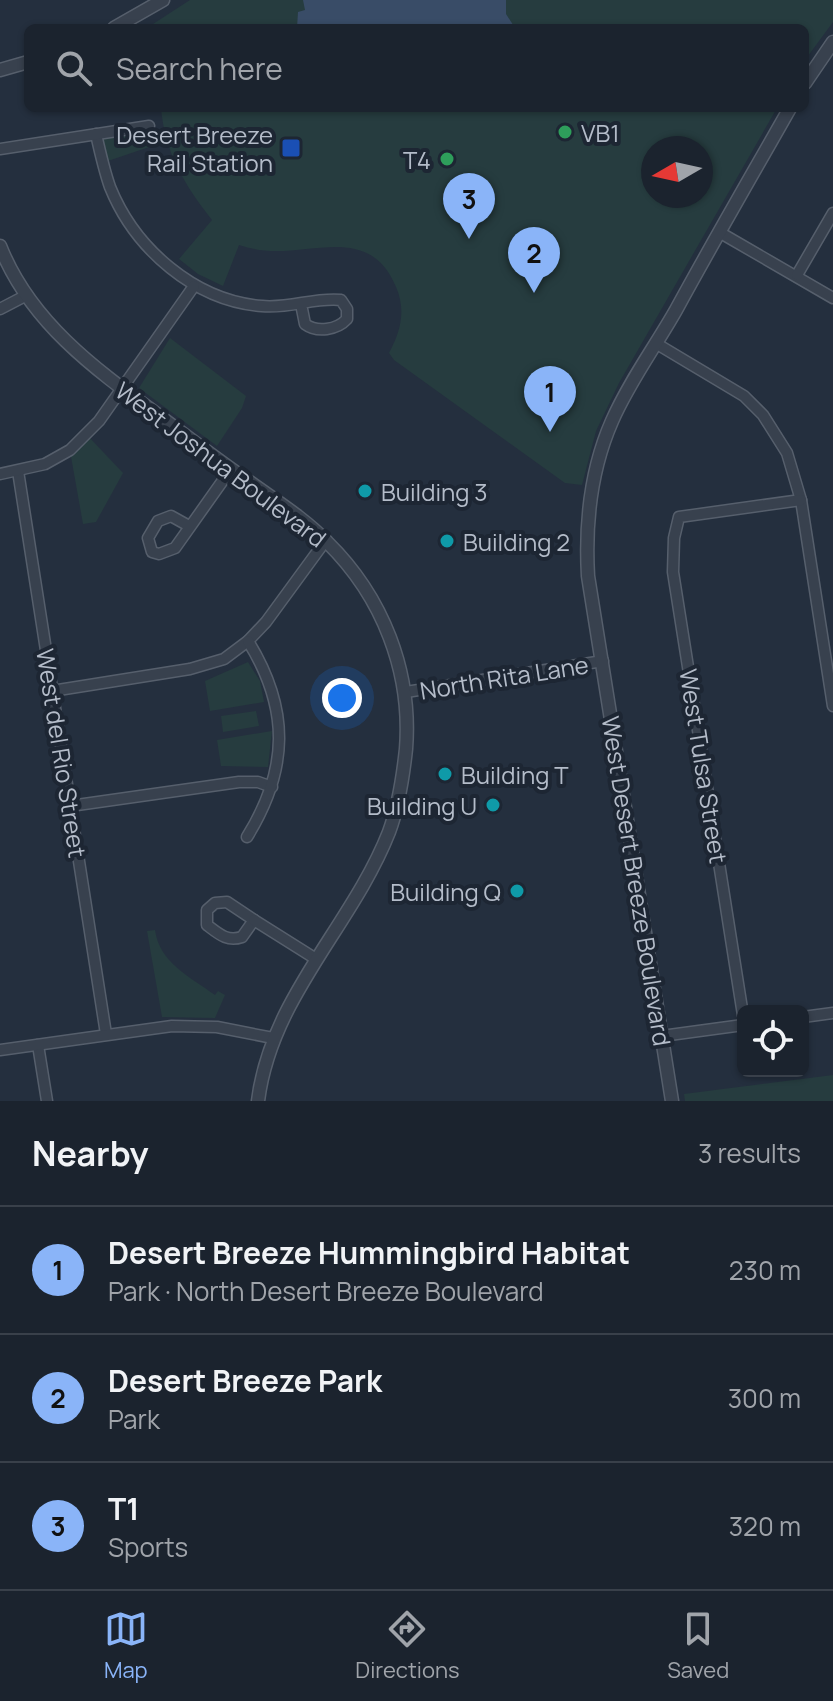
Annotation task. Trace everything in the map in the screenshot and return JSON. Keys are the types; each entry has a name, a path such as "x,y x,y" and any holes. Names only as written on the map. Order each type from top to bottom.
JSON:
{"street":[{"path":"121,24 163,0"},
{"path":"809,77 833,42"},
{"path":"0,70 24,63"},
{"name":"West Desert Breeze Boulevard","path":"672,1101 588,576 586,541 589,501 595,471 612,422 788,112"},
{"path":"0,149 149,126"},
{"path":"96,134 103,166 124,214 150,247 194,286 242,303 274,307 301,304 341,300 347,309 347,319 339,326 314,329 305,324 301,304"},
{"path":"797,275 833,213"},
{"path":"719,232 833,298"},
{"name":"West Joshua Boulevard","path":"0,246 25,296 64,341 121,388 326,540 372,599 388,631 406,692 402,786 389,831 357,895 316,959 273,1038 258,1101"},
{"path":"0,474 45,464 70,450 99,421 194,286"},
{"path":"0,309 25,296"},
{"path":"657,344 729,385 763,415 787,453 801,500 833,706"},
{"path":"189,526 231,469"},
{"name":"West del Rio Street","path":"18,471 106,1034"},
{"name":"West Tulsa Street","path":"741,1005 673,572 674,538 679,517 801,500"},
{"path":"52,691 190,669 224,659 266,622 326,540"},
{"path":"247,837 272,787 281,735 266,671 248,641"},
{"name":"North Rita Lane","path":"406,692 603,661"},
{"path":"70,806 239,782 258,782 272,787"},
{"path":"254,920 242,937 233,940 207,925 207,910 215,903 227,902 316,959"},
{"path":"809,1016 833,1013"},
{"path":"0,1050 172,1026 217,1027 273,1038"},
{"path":"662,1036 737,1026"},
{"path":"38,1045 47,1101"}],"green space":[{"path":"190,0 833,0 833,22 809,55 809,24 153,24"},
{"path":"162,112 775,112 619,383 596,431 582,485 565,483 394,360 389,353 399,329 401,304 386,269 374,257 344,247 271,251 239,245 223,286 198,274 179,259 212,220 193,194 172,154"},
{"path":"149,126 155,145 102,163 96,134"},
{"path":"170,338 246,396 242,408 217,446 139,388"},
{"path":"86,434 123,473 96,522 83,524 70,451"},
{"path":"248,662 260,681 264,702 210,711 205,681"},
{"path":"256,711 259,726 223,732 221,716"},
{"path":"272,731 268,767 221,766 217,740"},
{"path":"155,930 163,951 177,968 215,995 218,991 225,995 215,1018 162,1017 147,931"},
{"path":"833,1075 833,1101 685,1101 684,1094"}],"water":[{"path":"303,0 506,0 506,14 512,24 297,24 298,12 305,10"}],"place":[{"name":"VB1","path":"565,132"},
{"name":"Desert Breeze Rail Station","path":"291,148"},
{"name":"T4","path":"447,159"},
{"name":"T1","path":"469,239"},
{"name":"Desert Breeze Park","path":"534,293"},
{"name":"Desert Breeze Hummingbird Habitat","path":"550,432"},
{"name":"Building 3","path":"365,491"},
{"name":"Building 2","path":"447,541"},
{"name":"Building T","path":"445,774"},
{"name":"Building U","path":"493,805"},
{"name":"Building Q","path":"517,891"}]}
